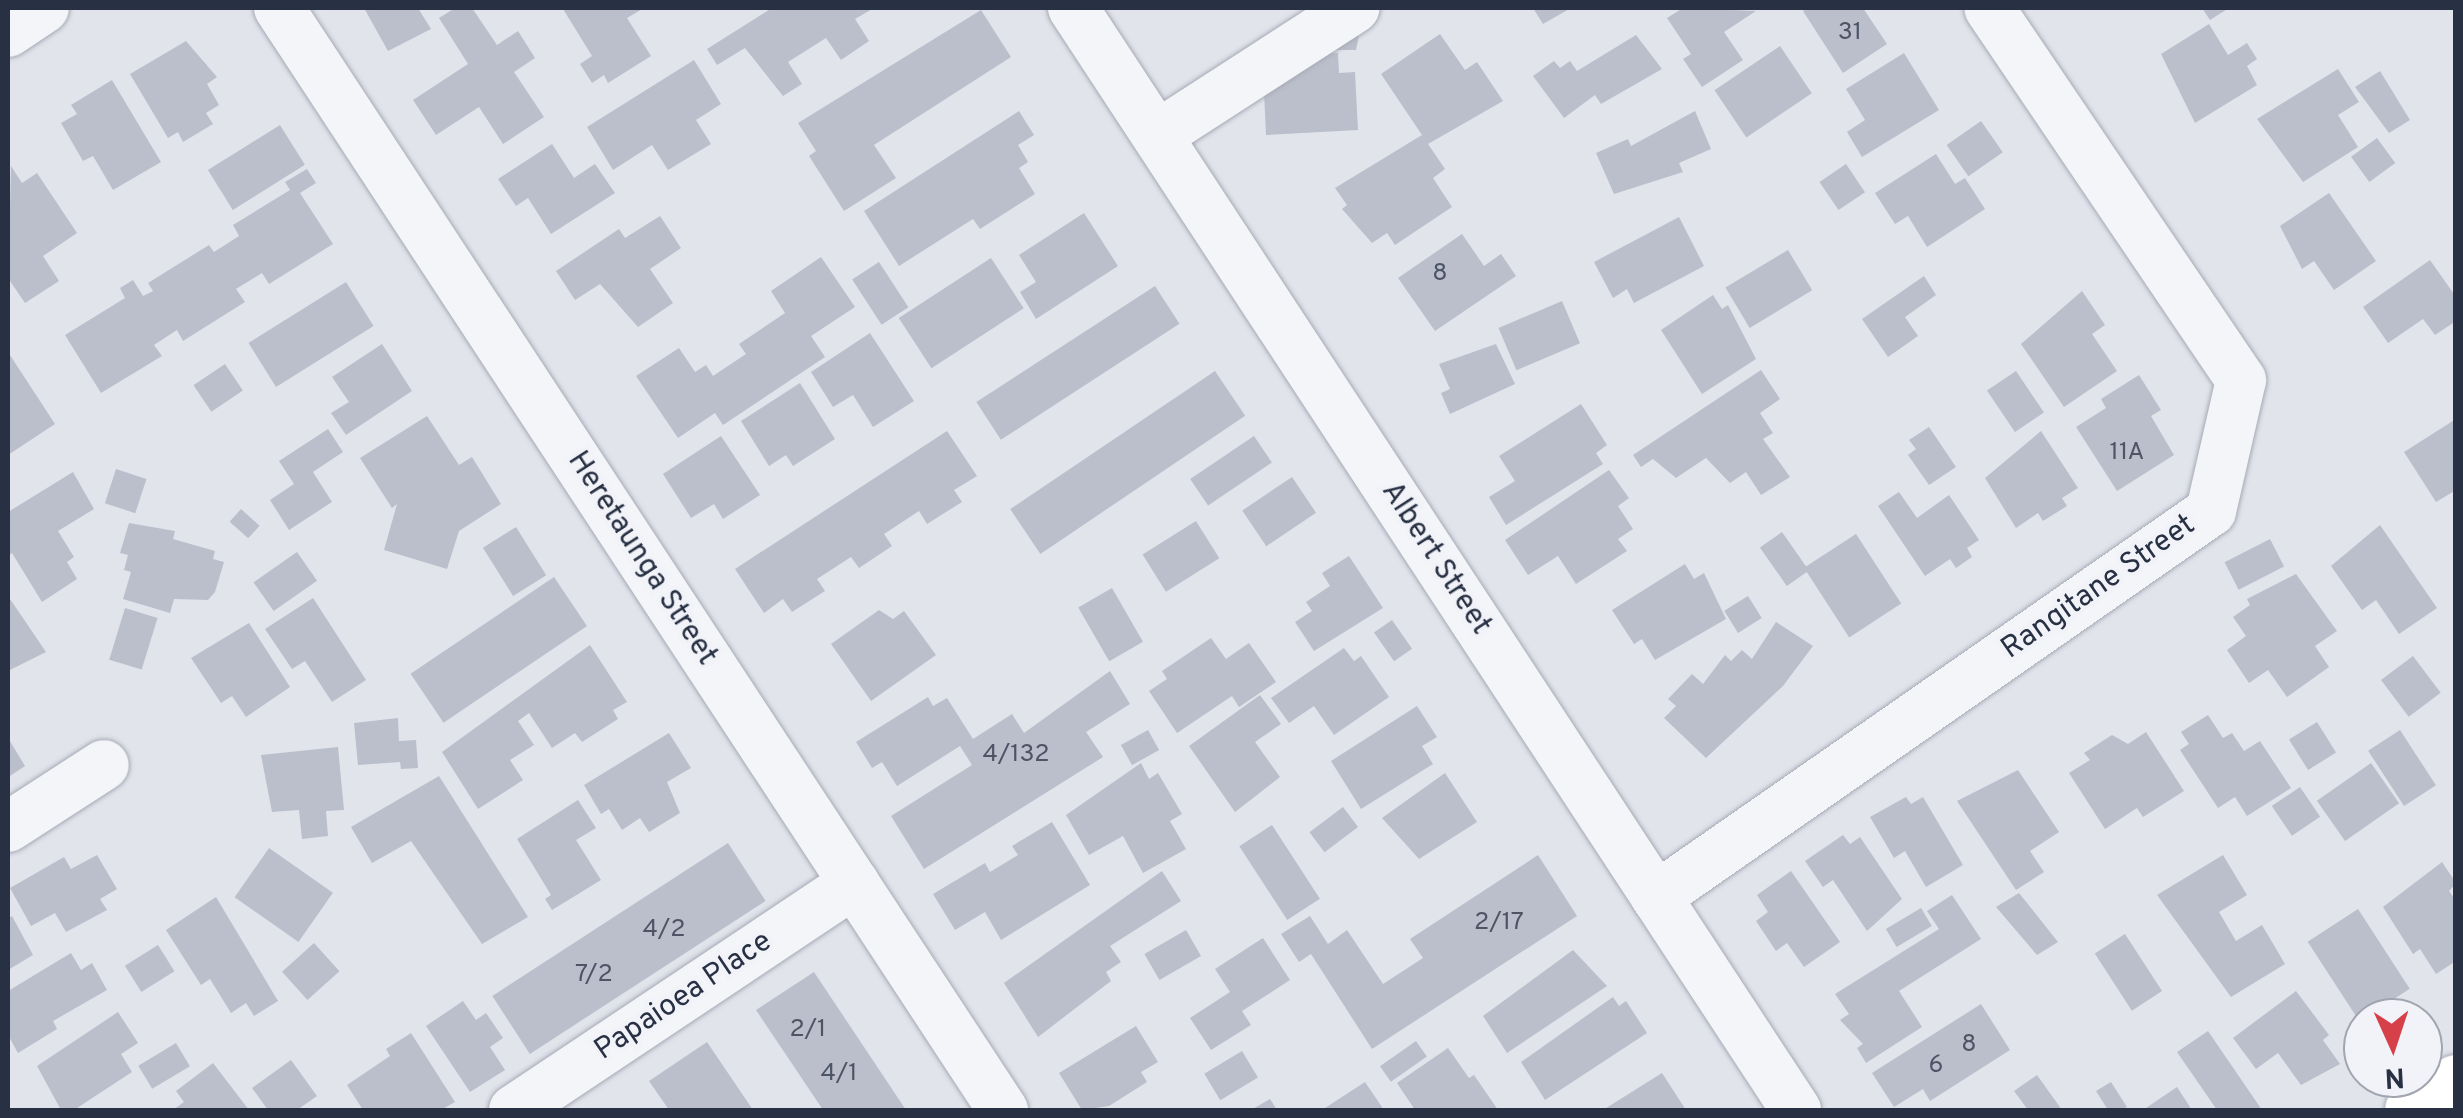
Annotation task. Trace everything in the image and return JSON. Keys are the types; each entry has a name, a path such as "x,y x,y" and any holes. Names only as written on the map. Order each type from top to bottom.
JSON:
{"main road":[{"path":"2412,1110 2456,1082"}],"street":[{"path":"8,32 44,8"},
{"name":"Heretaunga Street","path":"280,8 1003,1110"},
{"name":"Albert Street","path":"1073,8 1796,1110"},
{"path":"1158,135 1354,8"},
{"name":"Rangitane Street","path":"1656,898 2211,510 2242,380 1989,8"},
{"path":"8,827 104,765"},
{"name":"Papaioea Place","path":"514,1110 854,883"}],"building":[{"path":"364,8 418,8 431,29 388,51"},
{"path":"455,8 472,8 497,45 518,31 535,58 514,72 544,117 503,144 479,107 436,135 413,100 468,64 439,18"},
{"path":"644,8 627,18 651,56 608,83 604,75 592,83 580,64 592,56 563,9"},
{"path":"772,8 874,8 855,19 869,41 841,60 826,38 788,62 802,84 783,96 745,48 717,65 707,49"},
{"path":"1533,8 1571,8 1543,24"},
{"path":"1683,8 1756,11 1724,32 1743,60 1702,87 1683,59 1691,54 1667,18"},
{"path":"1863,8 1887,44 1843,73 1803,11"},
{"path":"2202,8 2229,8 2210,20"},
{"path":"981,10 1011,57 874,145 896,178 844,211 809,156 816,151 798,123"},
{"path":"2209,24 2228,55 2247,43 2257,59 2247,66 2257,85 2195,123 2161,54"},
{"path":"1360,30 1356,50 1330,50"},
{"path":"1440,34 1465,70 1477,62 1503,101 1428,144 1445,169 1433,178 1452,207 1395,245 1387,233 1372,243 1342,209 1347,205 1335,188 1422,135 1381,74"},
{"path":"1636,35 1662,69 1601,104 1595,95 1564,118 1533,76 1554,61 1560,68 1570,61 1577,71"},
{"path":"186,41 217,77 207,84 219,105 206,113 213,124 183,142 178,132 168,138 130,74"},
{"path":"1780,46 1812,93 1746,137 1715,90"},
{"path":"1338,53 1339,73 1355,72 1358,130 1266,135 1263,71 1298,55"},
{"path":"1904,53 1939,110 1862,157 1847,132 1865,120 1846,89"},
{"path":"694,60 721,104 696,120 711,144 668,170 652,145 613,170 587,127"},
{"path":"2338,69 2359,102 2338,115 2358,147 2303,182 2257,119"},
{"path":"2380,71 2410,120 2389,133 2355,87"},
{"path":"112,80 161,162 113,190 93,156 83,161 61,123 77,114 71,105"},
{"path":"1019,111 1034,135 1018,145 1028,162 1019,168 1035,194 980,229 973,219 899,266 864,211"},
{"path":"1695,111 1711,149 1679,163 1683,172 1614,194 1596,153 1628,139 1631,146"},
{"path":"1981,121 2003,152 1968,176 1947,145"},
{"path":"280,125 305,165 233,210 208,170"},
{"path":"2377,138 2395,163 2369,182 2351,157"},
{"path":"552,144 574,178 595,164 615,193 551,234 528,198 516,206 498,179"},
{"path":"1936,154 1955,184 1965,178 1985,209 1927,247 1908,216 1895,224 1875,193"},
{"path":"1846,164 1865,192 1838,210 1819,182"},
{"path":"11,166 22,183 37,173 77,233 43,256 59,281 25,303 8,278"},
{"path":"307,169 316,183 300,193 333,244 269,284 262,273 236,289 245,302 183,341 177,330 154,345 162,356 101,393 65,335 125,298 120,288 133,280 143,296 153,291 148,283 209,245 214,252 239,236 233,225 290,190 285,182"},
{"path":"2329,193 2376,261 2334,290 2314,261 2302,269 2280,226"},
{"path":"1084,213 1118,266 1036,319 1020,292 1036,282 1019,255"},
{"path":"660,216 681,248 650,269 673,303 638,327 600,284 575,300 556,271 619,229 625,238"},
{"path":"1679,217 1704,266 1634,303 1627,289 1613,298 1594,262"},
{"path":"1462,234 1484,266 1501,254 1516,276 1435,331 1398,278"},
{"path":"1788,250 1812,290 1750,328 1725,288"},
{"path":"821,257 855,307 811,336 825,357 723,425 715,413 678,438 636,376 679,348 695,372 706,365 713,376 746,354 739,344 785,313 771,291"},
{"path":"991,258 1024,308 931,368 899,318"},
{"path":"2430,260 2456,297 2456,321 2435,335 2423,319 2388,343 2363,307"},
{"path":"879,262 908,307 882,325 852,279"},
{"path":"1924,276 1936,295 1905,317 1918,336 1888,357 1862,319"},
{"path":"346,282 374,326 276,387 248,343"},
{"path":"1155,286 1180,324 1001,440 976,402"},
{"path":"2082,291 2105,325 2092,334 2117,371 2064,407 2021,344"},
{"path":"1713,295 1722,309 1728,305 1756,359 1702,394 1661,330"},
{"path":"1562,301 1580,343 1516,370 1498,328"},
{"path":"870,333 914,401 873,427 853,395 833,407 811,372"},
{"path":"382,344 412,391 346,435 331,413 349,402 332,377"},
{"path":"1496,344 1515,384 1450,414 1441,393 1450,389 1439,364"},
{"path":"8,352 55,424 8,455"},
{"path":"225,364 243,391 211,412 193,385"},
{"path":"1761,370 1780,399 1760,413 1773,433 1763,439 1790,477 1761,495 1746,472 1730,483 1706,458 1676,478 1653,459 1641,467 1633,455"},
{"path":"1215,371 1245,416 1040,554 1010,509"},
{"path":"2016,371 2044,412 2015,432 1987,391"},
{"path":"2139,375 2161,410 2151,416 2174,455 2117,491 2076,427 2106,408 2101,399"},
{"path":"800,383 835,439 793,466 786,455 769,466 741,421"},
{"path":"1581,404 1607,445 1596,453 1603,464 1506,525 1489,497 1515,481 1499,456"},
{"path":"427,416 459,465 472,457 501,504 459,531 447,569 384,550 397,504 392,508 360,458"},
{"path":"2456,419 2456,490 2436,502 2404,452"},
{"path":"1929,427 1956,467 1929,485 1908,455 1916,449 1909,440"},
{"path":"328,429 343,452 313,472 332,502 289,530 270,500 294,484 279,461"},
{"path":"947,431 977,476 954,490 962,502 927,524 919,511 884,534 892,546 859,568 851,557 817,579 825,591 792,612 783,599 764,613 735,569"},
{"path":"2041,431 2078,488 2062,498 2067,506 2043,521 2038,513 2016,528 1985,478"},
{"path":"721,436 760,495 723,519 714,504 691,518 663,474"},
{"path":"1254,436 1272,463 1208,506 1190,479"},
{"path":"116,469 146,479 135,513 105,503"},
{"path":"1609,470 1629,498 1618,506 1633,529 1618,539 1627,551 1576,584 1558,556 1528,575 1505,540"},
{"path":"73,472 94,509 58,531 74,557 67,562 77,579 42,602 12,553 8,556 8,512"},
{"path":"1292,477 1316,513 1266,546 1242,511"},
{"path":"1899,492 1917,518 1949,495 1979,540 1967,548 1972,557 1956,568 1950,559 1925,576 1878,506"},
{"path":"241,509 260,526 248,538 230,522"},
{"path":"1196,521 1219,558 1166,592 1143,554"},
{"path":"129,523 175,531 173,539 215,551 213,559 224,562 215,592 208,600 174,599 170,613 123,599 131,572 124,570 128,555 120,553"},
{"path":"2380,525 2437,608 2399,634 2376,600 2362,610 2331,566"},
{"path":"516,527 546,575 513,596 483,548"},
{"path":"1782,532 1809,571 1787,586 1760,547"},
{"path":"1856,534 1901,604 1849,637 1804,568"},
{"path":"2270,539 2284,567 2239,590 2225,562"},
{"path":"297,552 317,581 274,611 254,582"},
{"path":"1349,556 1383,608 1314,651 1295,622 1312,611 1306,602 1330,586 1322,573"},
{"path":"1685,564 1694,579 1704,573 1726,619 1655,660 1642,639 1634,644 1612,610"},
{"path":"2296,574 2337,631 2315,646 2329,667 2287,697 2268,670 2249,683 2227,650 2246,636 2233,617 2250,605 2247,599"},
{"path":"554,577 587,626 444,723 411,674"},
{"path":"1112,588 1143,642 1109,661 1078,608"},
{"path":"8,596 46,652 8,671"},
{"path":"1748,596 1762,618 1738,633 1724,611"},
{"path":"313,598 366,680 332,702 305,661 292,669 265,629"},
{"path":"125,608 158,618 142,670 109,660"},
{"path":"879,610 893,619 904,611 936,655 871,701 831,644"},
{"path":"1392,620 1412,649 1394,661 1374,633"},
{"path":"1776,622 1813,646 1783,686 1706,758 1664,718 1676,706 1668,699 1692,674 1703,684 1725,655 1731,661 1742,650 1752,659"},
{"path":"249,623 290,687 246,717 232,696 221,703 191,658"},
{"path":"1211,638 1226,659 1249,643 1276,682 1239,707 1232,696 1177,733 1149,691 1167,679 1162,671"},
{"path":"590,645 627,702 613,710 618,719 582,742 575,733 552,748 529,713 518,721 534,745 510,760 523,780 478,809 442,752"},
{"path":"1344,648 1354,661 1361,656 1389,697 1334,735 1314,706 1289,723 1271,698"},
{"path":"2413,656 2441,693 2409,717 2381,680"},
{"path":"1110,671 1130,704 1086,732 1103,757 924,869 891,816 972,765 960,746 897,786 882,762 872,768 856,742 928,697 933,706 947,698 973,739 1012,714 1024,733"},
{"path":"1260,695 1281,724 1255,742 1280,777 1235,812 1189,746"},
{"path":"1417,706 1437,737 1422,746 1433,764 1361,809 1331,761"},
{"path":"2208,715 2223,738 2232,733 2244,751 2260,741 2291,788 2247,816 2235,797 2218,808 2180,750 2189,744 2181,732"},
{"path":"398,718 399,741 416,740 418,768 401,769 400,762 358,765 354,723"},
{"path":"2317,722 2336,753 2308,770 2289,739"},
{"path":"1148,730 1159,750 1132,765 1121,745"},
{"path":"2400,730 2436,785 2404,806 2368,751"},
{"path":"2146,732 2184,791 2143,817 2137,808 2105,829 2069,773 2090,760 2084,753 2112,735 2128,744"},
{"path":"669,733 691,768 667,782 680,813 649,832 640,818 622,830 609,809 601,814 584,785"},
{"path":"8,738 25,766 10,776 8,771"},
{"path":"338,747 344,810 326,811 328,836 302,839 299,810 272,812 261,755"},
{"path":"1141,763 1149,779 1158,773 1182,814 1170,821 1186,849 1143,873 1123,836 1089,855 1066,815"},
{"path":"2371,763 2399,803 2345,841 2317,801"},
{"path":"2018,770 2059,832 2030,851 2044,872 2016,890 1957,801"},
{"path":"1445,773 1477,822 1419,859 1382,818"},
{"path":"439,776 528,917 482,944 411,841 372,863 351,827"},
{"path":"2300,787 2320,817 2292,836 2272,806"},
{"path":"1906,797 1911,804 1923,797 1963,865 1926,887 1905,851 1894,858 1870,817"},
{"path":"578,800 596,828 576,840 601,880 552,910 545,899 551,895 517,839"},
{"path":"1343,807 1358,827 1325,852 1309,832"},
{"path":"1052,822 1090,885 1001,940 985,912 955,930 933,894 985,863 990,872 1018,855 1012,846"},
{"path":"1272,825 1320,899 1287,920 1239,846"},
{"path":"1843,835 1850,844 1860,837 1902,899 1867,931 1833,880 1823,887 1805,861"},
{"path":"728,843 766,901 530,1054 492,996"},
{"path":"269,848 333,893 298,942 235,897"},
{"path":"97,855 117,889 100,899 107,910 66,932 55,913 31,926 10,888 64,857 71,869"},
{"path":"1538,855 1577,916 1372,1049 1311,954 1299,962 1281,934 1310,916 1328,944 1347,930 1383,984 1423,958 1410,939"},
{"path":"2223,855 2247,895 2219,912 2236,941 2262,925 2285,964 2231,997 2157,895"},
{"path":"2442,862 2456,883 2449,891 2456,901 2456,961 2436,974 2420,949 2413,954 2383,907"},
{"path":"1162,871 1181,901 1110,946 1121,962 1106,972 1111,981 1038,1037 1004,983"},
{"path":"1791,871 1840,942 1804,967 1787,943 1776,951 1756,921 1768,912 1757,895"},
{"path":"2019,893 2058,942 2037,955 1996,907"},
{"path":"1952,895 1981,939 1899,991 1922,1027 1866,1063 1857,1048 1863,1044 1840,1020 1849,1014 1835,994 1939,929 1927,911"},
{"path":"216,897 278,1001 254,1016 246,1003 231,1013 210,979 201,985 166,930"},
{"path":"1921,908 1932,926 1897,947 1886,929"},
{"path":"2358,909 2410,989 2395,998 2344,998 2308,942"},
{"path":"12,916 33,955 8,970 8,919"},
{"path":"1186,930 1201,956 1159,980 1144,954"},
{"path":"2125,934 2162,991 2132,1011 2095,954"},
{"path":"1263,938 1290,980 1242,1011 1251,1025 1211,1050 1190,1018 1230,992 1215,969"},
{"path":"314,943 339,971 307,1000 282,972"},
{"path":"158,945 174,971 141,992 125,966"},
{"path":"1573,950 1607,986 1507,1053 1483,1016"},
{"path":"71,953 81,970 92,963 107,990 53,1021 57,1029 18,1053 8,1035 8,991"},
{"path":"814,972 906,1110 823,1110 756,1010"},
{"path":"2296,991 2329,1035 2323,1040 2340,1064 2301,1085 2278,1053 2256,1069 2233,1038"},
{"path":"1613,997 1619,1006 1626,1001 1647,1033 1545,1100 1521,1062"},
{"path":"463,1001 476,1020 486,1013 503,1038 490,1047 505,1070 470,1092 426,1026"},
{"path":"1981,1004 2010,1050 1930,1101 1923,1089 1894,1107 1872,1073"},
{"path":"118,1012 138,1043 121,1054 132,1072 74,1110 61,1110 37,1066"},
{"path":"1136,1026 1158,1062 1141,1072 1147,1082 1109,1106 1082,1110 1059,1073"},
{"path":"2208,1031 2262,1110 2217,1110 2177,1052"},
{"path":"411,1033 455,1102 441,1110 363,1110 347,1085 390,1056 386,1049"},
{"path":"1416,1041 1427,1057 1391,1082 1380,1066"},
{"path":"707,1042 753,1110 669,1110 649,1081"},
{"path":"176,1043 190,1066 152,1089 138,1066"},
{"path":"1448,1048 1469,1078 1474,1075 1498,1110 1415,1110 1397,1083"},
{"path":"1242,1051 1258,1078 1220,1100 1204,1074"},
{"path":"291,1060 317,1096 297,1110 268,1110 252,1088"},
{"path":"213,1063 249,1110 173,1110 184,1102 176,1091"},
{"path":"1662,1073 1686,1110 1603,1110"},
{"path":"2037,1075 2062,1110 2028,1110 2014,1091"},
{"path":"1365,1082 1384,1110 1322,1110"},
{"path":"2111,1082 2127,1107 2121,1110 2108,1110 2096,1091"},
{"path":"2177,1087 2192,1110 2143,1110"},
{"path":"1270,1099 1277,1110 1251,1110"}]}
